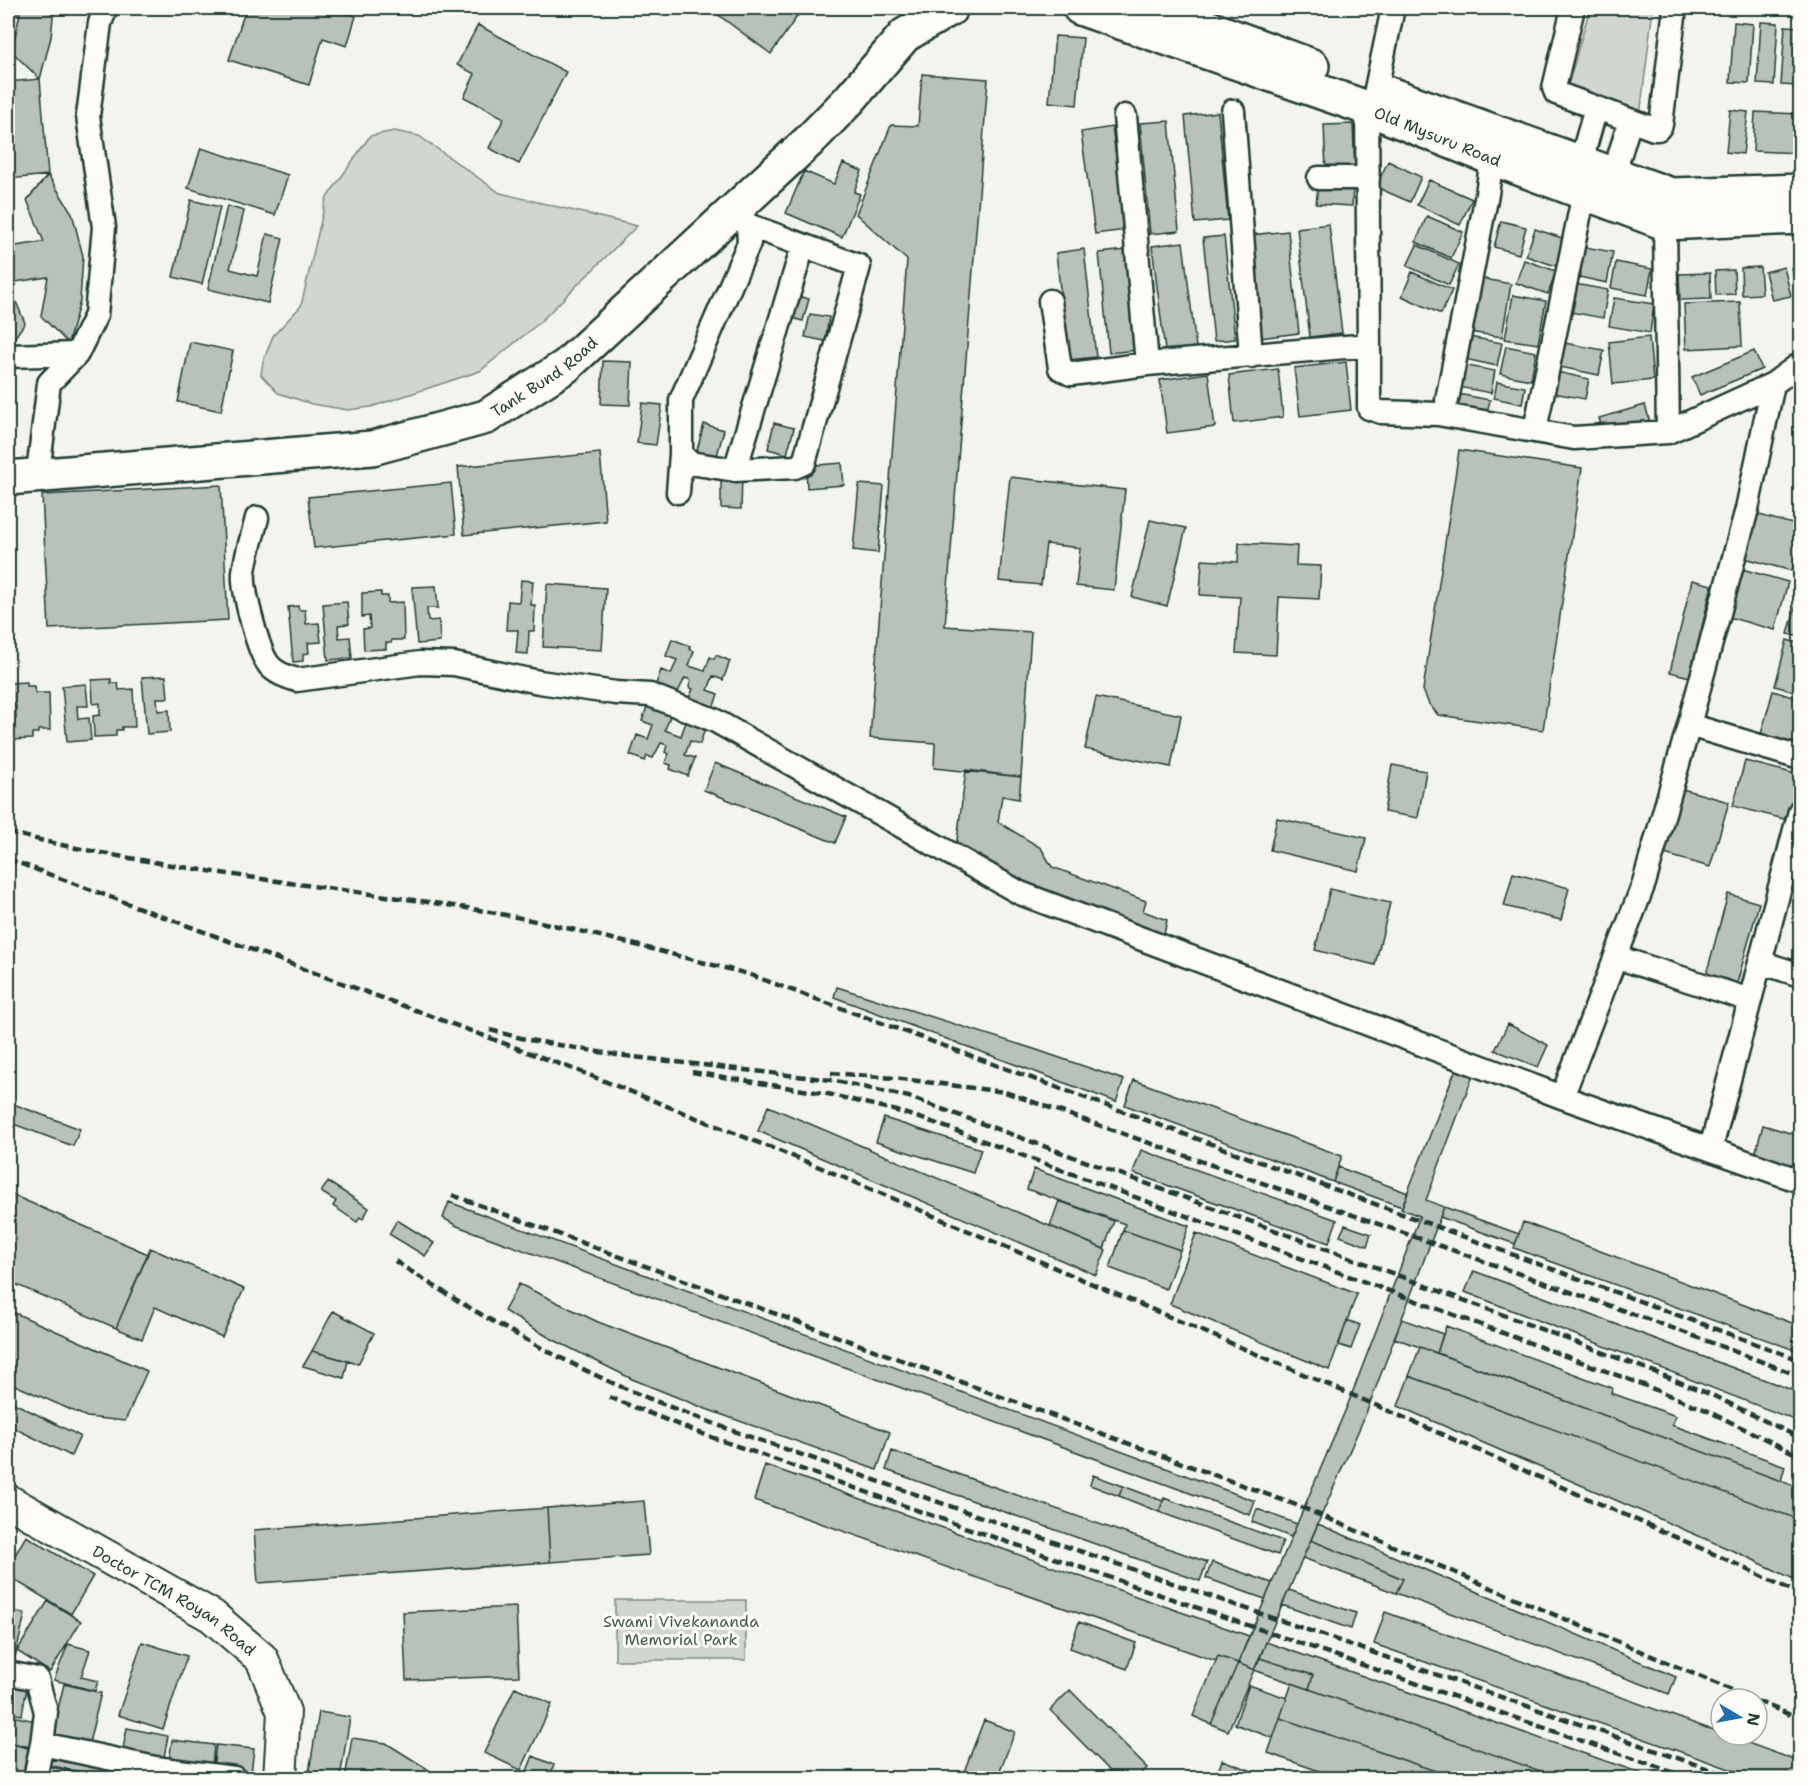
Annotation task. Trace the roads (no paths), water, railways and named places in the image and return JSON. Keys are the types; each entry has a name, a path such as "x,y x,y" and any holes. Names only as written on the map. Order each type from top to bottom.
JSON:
{"main road":[{"name":"Tank Bund Road","path":"23,466 370,438 482,407 560,358 764,169 842,93 889,24 911,8"},
{"name":"Tank Bund Road","path":"8,478 372,448 486,417 566,366 742,217 905,35 951,8"},
{"name":"Old Mysuru Road","path":"1080,8 1371,99 1582,177 1665,223 1800,217"},
{"name":"Old Mysuru Road","path":"1172,10 1371,99 1492,158 1582,177 1614,173 1671,195 1800,191"},
{"name":"Doctor TCM Royan Road","path":"8,1500 212,1616 262,1659 284,1712 280,1779"}],"street":[{"path":"23,466 49,383 77,354 96,315 104,227 88,116 100,23 106,8"},
{"path":"1393,8 1371,99 1368,178 1369,408 1381,412 1438,414 1574,438 1668,432 1773,384 1800,364"},
{"path":"1573,8 1555,91 1654,129 1658,129 1661,125 1675,8"},
{"path":"1537,420 1596,108"},
{"path":"1233,111 1251,356"},
{"path":"1125,116 1147,364"},
{"path":"1614,173 1630,121"},
{"path":"1447,400 1492,158"},
{"path":"1319,178 1368,178"},
{"path":"681,454 690,463 735,470 795,467 804,463 859,266 804,246 742,217"},
{"path":"678,492 681,400 749,243 742,217"},
{"path":"1665,223 1668,432"},
{"path":"735,470 804,246"},
{"path":"1050,301 1060,368 1071,374 1147,364 1369,345"},
{"path":"8,356 77,354"},
{"path":"1562,1097 1644,883 1747,509 1773,384"},
{"path":"257,518 244,574 247,594 254,632 268,665 283,676 297,680 420,663 454,664 570,687 650,695 714,720 1020,893 1562,1097 1800,1181"},
{"path":"1689,725 1800,758"},
{"path":"1711,1148 1800,811"},
{"path":"1616,957 1750,1000"},
{"path":"1761,962 1800,975"},
{"path":"8,1673 37,1679 46,1712 34,1779"},
{"path":"42,1744 155,1768 234,1779"}],"railway":[{"path":"8,832 117,856 422,901 533,920 748,974 1800,1360"},
{"path":"8,859 584,1073 817,1166 1373,1404 1800,1594"},
{"path":"490,1030 529,1040 617,1055 831,1080 909,1097 1381,1269 1647,1369 1712,1395 1800,1438"},
{"path":"692,1072 828,1094 932,1122 1641,1384 1706,1410 1800,1456"},
{"path":"831,1073 894,1078 1005,1092 1667,1326 1800,1376"},
{"path":"452,1195 1296,1505 1725,1687"},
{"path":"395,1261 525,1339 606,1380 673,1408 742,1434 1735,1778"},
{"path":"609,1397 689,1429 953,1523 1689,1778"},
{"path":"1769,1706 1800,1719"}],"park label":[{"name":"Swami Vivekananda Memorial Park","path":"681,1630"}]}
